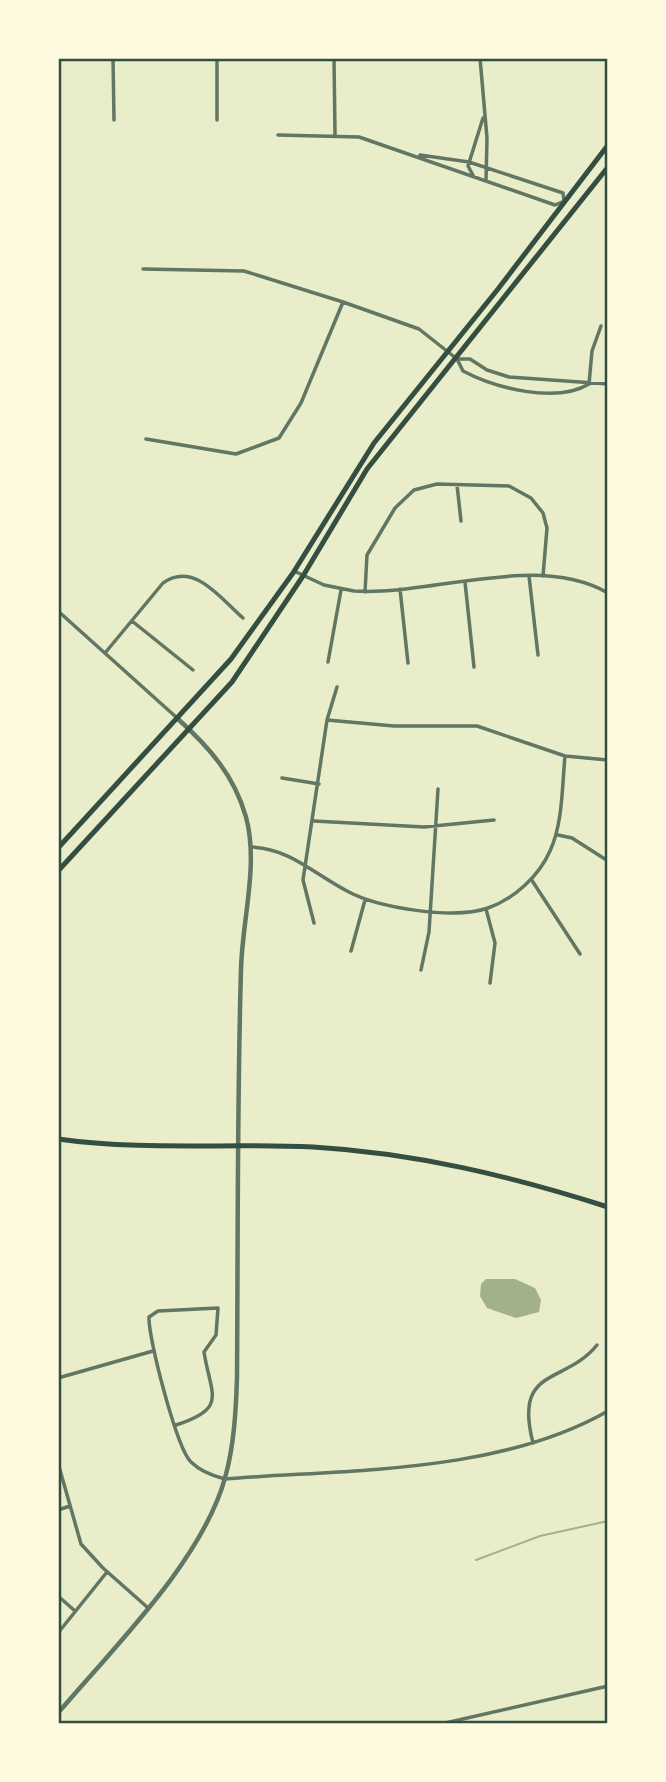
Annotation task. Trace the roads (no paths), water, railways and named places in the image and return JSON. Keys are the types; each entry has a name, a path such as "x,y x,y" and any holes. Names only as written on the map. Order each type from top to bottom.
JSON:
{"main road":[{"path":"58,849 231,659 294,571 374,443 608,145"},
{"path":"58,871 232,682 303,576 367,469 608,167"},
{"path":"58,1139 96,1144 312,1147 422,1158 529,1182 608,1208"}],"street":[{"path":"113,58 114,120"},
{"path":"217,58 217,120"},
{"path":"334,58 335,134"},
{"path":"480,58 488,167 486,181"},
{"path":"474,177 470,172 469,162 483,116"},
{"path":"278,135 335,134 359,137 415,154 555,205 564,201 578,206"},
{"path":"415,154 488,167 563,193 564,201"},
{"path":"143,269 244,271 343,302 411,325 457,359 463,371 502,388 576,391 589,384"},
{"path":"146,439 236,454 279,438 301,403 343,302"},
{"path":"589,384 592,351 601,326"},
{"path":"457,359 470,359 488,370 509,377 608,384"},
{"path":"457,484 461,521"},
{"path":"366,592 366,562 370,548 399,503 414,491 429,485 509,486 521,490 536,502 547,528 542,576"},
{"path":"294,571 341,590 366,592 542,576 576,581 608,593"},
{"path":"105,653 163,583 173,576 186,574 199,580 243,618"},
{"path":"530,576 538,655"},
{"path":"465,582 474,667"},
{"path":"400,589 408,663"},
{"path":"328,662 341,590"},
{"path":"58,611 190,729 228,773 246,817 251,847 241,944 237,1377 225,1479 193,1547 147,1607 58,1713"},
{"path":"132,621 193,670"},
{"path":"314,923 303,887 327,720 337,687"},
{"path":"327,720 394,726 477,726 565,756 608,760"},
{"path":"251,847 280,850 348,892 399,909 486,909 508,899 531,879 550,853 557,835 565,756"},
{"path":"282,778 319,783"},
{"path":"421,970 430,910 438,789"},
{"path":"314,821 434,826 494,820"},
{"path":"557,835 572,838 608,860"},
{"path":"531,879 580,954"},
{"path":"351,951 366,900"},
{"path":"486,909 495,943 490,983"},
{"path":"176,1425 201,1416 212,1406 214,1393 204,1352 216,1335 218,1308 158,1311 149,1317 148,1331 176,1425 185,1454 191,1463 225,1479 447,1462 533,1443 608,1411"},
{"path":"533,1443 528,1417 534,1392 545,1379 580,1361 597,1345"},
{"path":"58,1378 154,1351"},
{"path":"58,1463 81,1544 107,1572 147,1607"},
{"path":"58,1510 70,1506"},
{"path":"58,1633 107,1572"},
{"path":"58,1596 75,1611"},
{"path":"441,1724 608,1686"}],"waterway":[{"path":"476,1560 540,1536 608,1521"}]}
